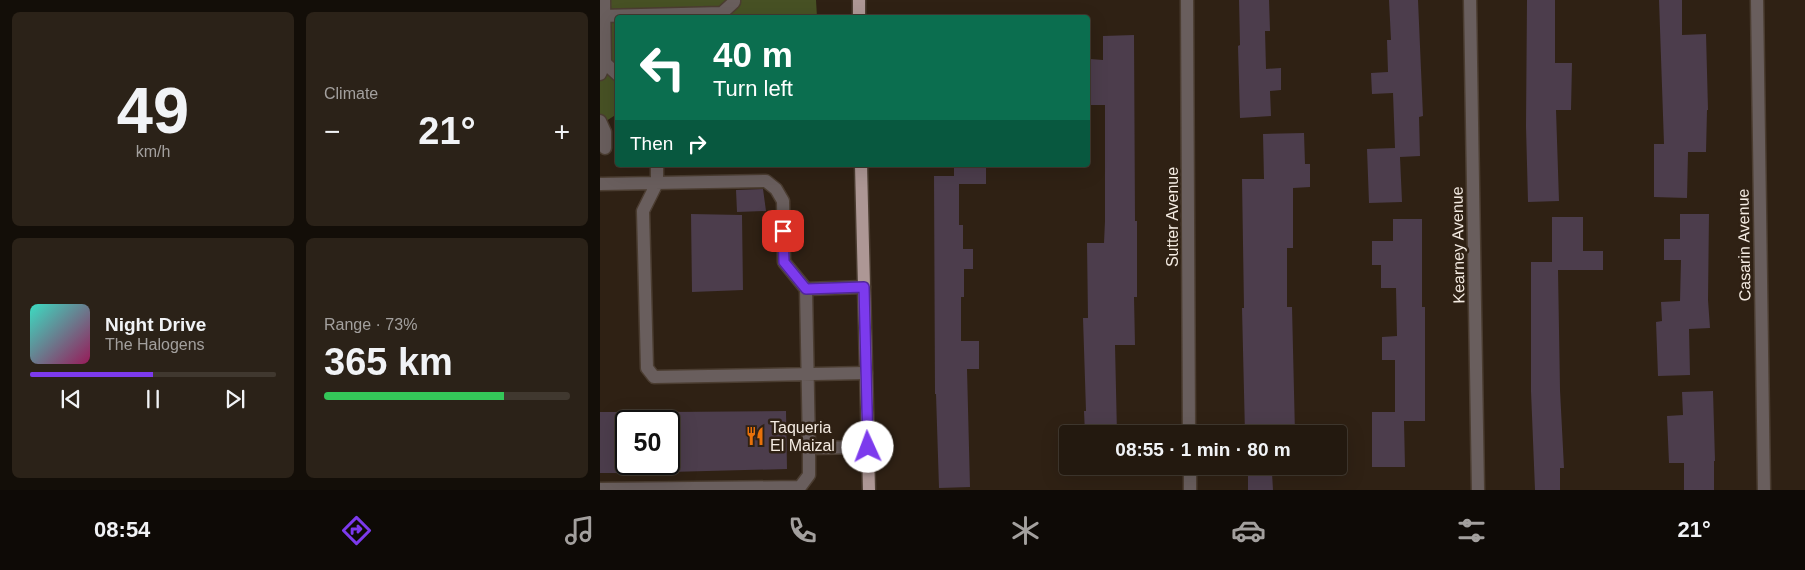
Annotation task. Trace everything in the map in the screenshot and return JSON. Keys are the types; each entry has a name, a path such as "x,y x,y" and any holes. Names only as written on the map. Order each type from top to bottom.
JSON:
{"main road":[{"path":"859,0 859,15"},
{"path":"861,167 869,490"}],"street":[{"path":"604,0 602,16 603,69 615,75"},
{"path":"642,15 722,13 734,0"},
{"name":"Sutter Avenue","path":"1187,0 1189,425"},
{"name":"Kearney Avenue","path":"1470,0 1478,490"},
{"name":"Casarin Avenue","path":"1757,0 1764,490"},
{"path":"602,16 615,16"},
{"path":"600,121 605,132 608,147"},
{"path":"657,167 657,183 643,211 647,368 654,377 866,373"},
{"path":"600,184 766,181 776,189 783,201 784,262 806,289 809,476 800,487 600,489"},
{"path":"806,289 864,287"},
{"path":"808,448 868,447"},
{"path":"1190,475 1190,490"}],"green space":[{"path":"600,0 816,0 817,15 615,15 615,115 600,125"}],"building":[{"path":"1239,0 1269,0 1270,31 1265,31 1266,69 1281,68 1281,90 1270,91 1271,116 1240,118"},
{"path":"1389,0 1418,0 1423,116 1419,117 1420,156 1400,157 1402,202 1369,203 1367,149 1395,148 1393,93 1372,94 1371,73 1388,72 1387,40 1391,40"},
{"path":"1527,0 1555,0 1555,63 1572,63 1571,110 1556,110 1559,201 1528,202 1526,126"},
{"path":"1659,0 1682,0 1682,35 1706,34 1708,110 1706,152 1688,152 1687,198 1654,197 1654,144 1664,144"},
{"path":"1134,35 1135,221 1137,221 1137,297 1134,297 1135,345 1115,345 1117,425 1085,425 1084,411 1086,411 1083,318 1088,318 1087,243 1104,243 1105,221 1105,105 1090,105 1090,59 1103,60 1103,36"},
{"path":"1304,133 1305,164 1310,164 1310,187 1293,188 1293,248 1287,248 1287,307 1292,307 1295,425 1245,425 1242,179 1264,179 1263,134"},
{"path":"954,167 986,167 986,184 959,184 959,225 963,225 963,249 973,249 973,269 964,269 964,297 961,297 961,341 979,341 979,369 967,369 970,487 939,488 935,394 934,176 954,176"},
{"path":"763,189 766,211 737,212 736,190"},
{"path":"691,214 742,215 743,290 692,292"},
{"path":"1680,214 1709,214 1708,300 1710,328 1689,329 1690,375 1658,376 1656,322 1662,321 1661,302 1680,301 1681,260 1664,260 1664,239 1680,239"},
{"path":"1552,217 1583,217 1583,251 1603,251 1603,270 1558,270 1560,390 1564,468 1560,468 1560,490 1535,490 1531,391 1531,262 1552,262"},
{"path":"1393,219 1422,219 1422,307 1425,307 1425,421 1404,421 1405,467 1372,467 1372,412 1395,412 1395,360 1382,360 1382,337 1397,336 1396,288 1381,288 1381,265 1372,265 1372,241 1393,241"},
{"path":"1713,391 1714,490 1684,490 1684,463 1669,463 1667,416 1683,415 1682,392"},
{"path":"786,411 787,469 680,472 680,412"},
{"path":"600,412 615,412 615,473 600,473"},
{"path":"1248,475 1272,475 1273,490 1248,490"}],"place":[{"name":"Taqueria El Maizal","path":"755,436"}],"route":[{"path":"783,231 784,262 806,289 864,287 868,447"}]}
